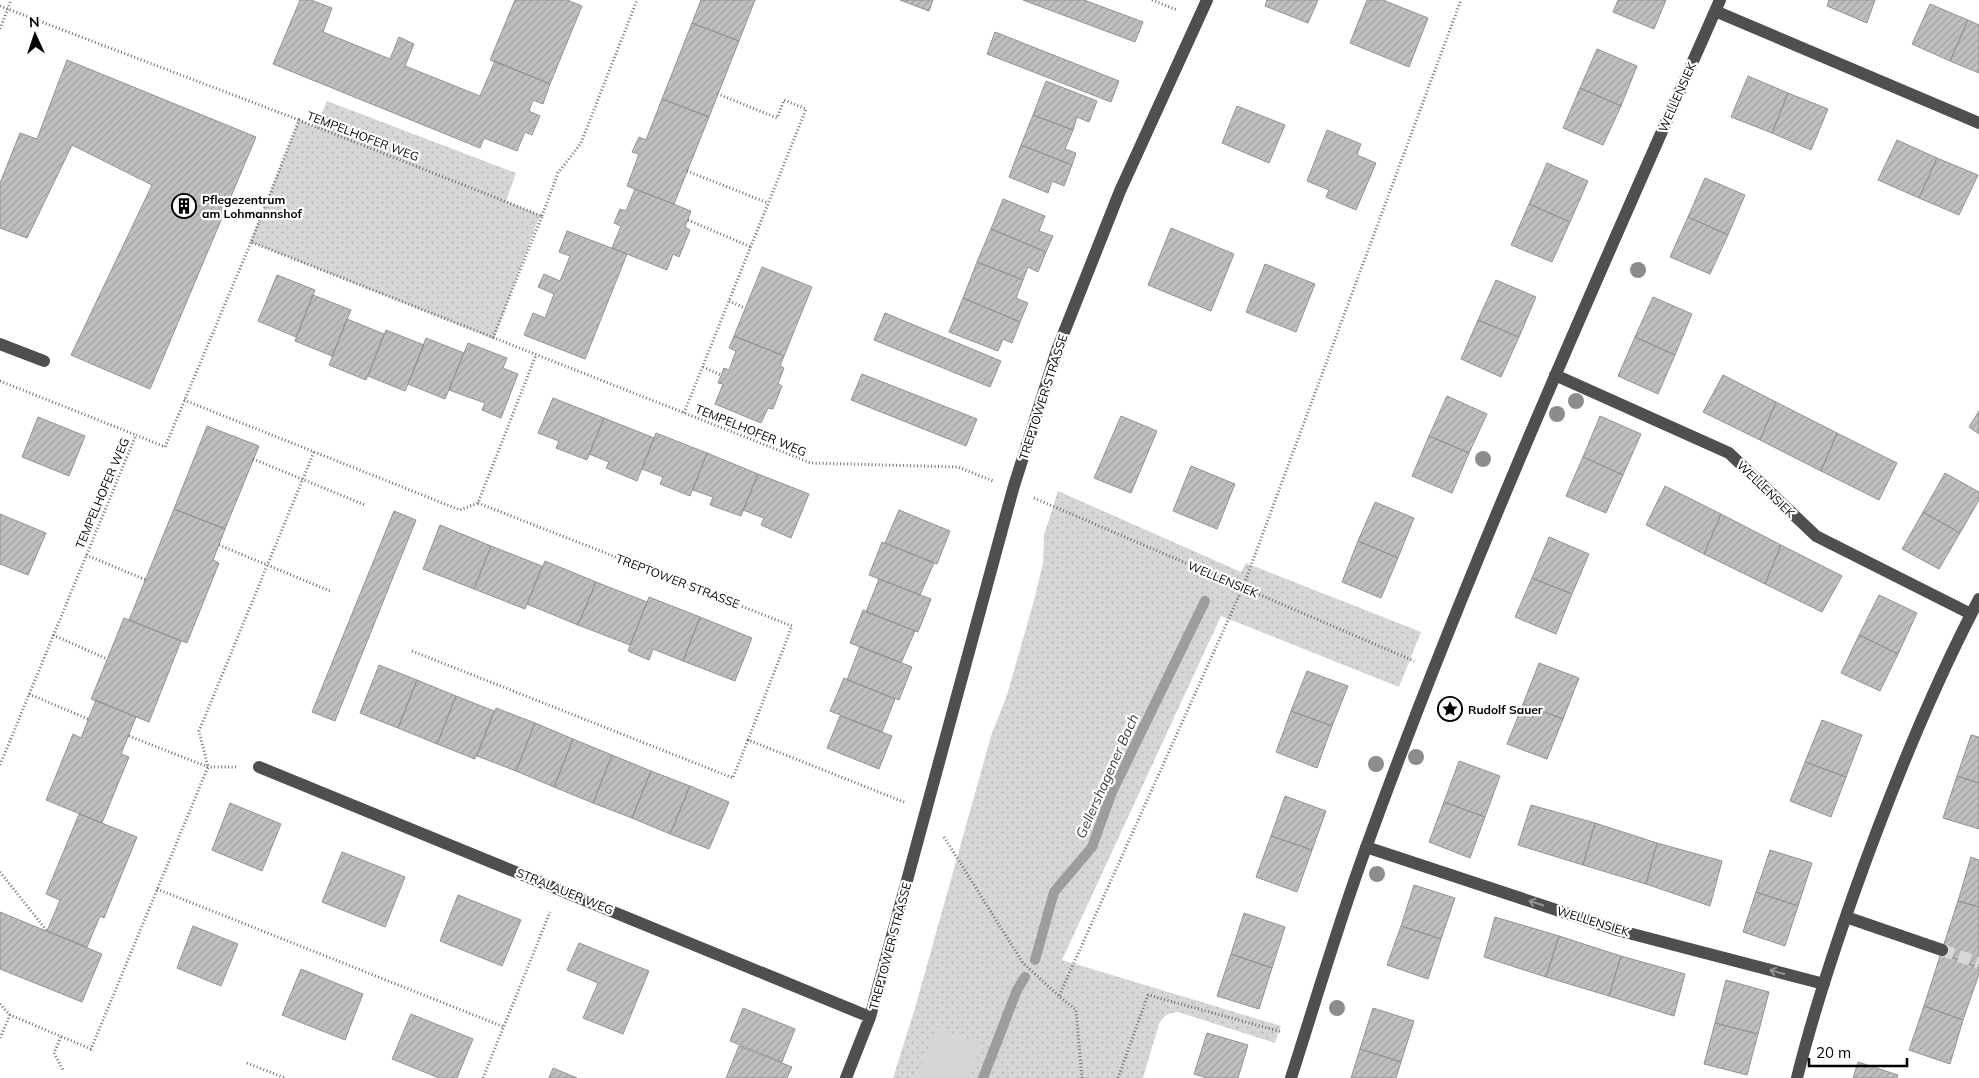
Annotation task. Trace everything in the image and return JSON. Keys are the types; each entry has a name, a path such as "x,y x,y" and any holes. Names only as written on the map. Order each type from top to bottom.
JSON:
{"street":[{"name":"TREPTOWER STRASSE","path":"846,1078 870,1016 1013,489 1057,350 1120,191 1207,0"},
{"name":"WELLENSIEK","path":"1291,1078 1366,847 1433,669 1555,376 1718,6 1979,123"},
{"path":"0,344 44,361"},
{"name":"WELLENSIEK","path":"1555,376 1729,453 1816,536 1971,614"},
{"path":"1797,1078 1805,1045 1846,917 1889,798 1929,704 1979,599"},
{"name":"STRALAUER WEG","path":"259,766 870,1016"},
{"name":"WELLENSIEK","path":"1366,847 1617,930 1824,984"},
{"path":"1846,917 1942,950"}],"path":[{"path":"0,29 11,0"},
{"path":"494,338 558,173 581,143 637,0"},
{"path":"1152,0 1198,18"},
{"path":"1059,996 1243,587 1461,0"},
{"path":"0,6 299,120"},
{"path":"684,413 806,109 784,100 778,118 718,94"},
{"name":"TEMPELHOFER WEG","path":"0,765 136,435 165,447 251,242 299,120 542,216"},
{"path":"687,171 768,203"},
{"path":"688,220 751,247"},
{"name":"TEMPELHOFER WEG","path":"251,242 811,463 958,467 1013,489"},
{"path":"729,301 745,308"},
{"path":"184,400 460,510 478,503 536,355"},
{"path":"703,367 721,375"},
{"path":"0,381 136,435"},
{"path":"0,1004 10,1015 91,1049 208,767 199,731 314,452"},
{"path":"253,459 365,505"},
{"name":"WELLENSIEK","path":"1013,489 1433,669"},
{"name":"TREPTOWER STRASSE","path":"412,651 733,778 792,626 478,503"},
{"path":"219,545 330,591"},
{"path":"86,555 146,580"},
{"path":"53,635 108,659"},
{"path":"29,694 88,719"},
{"path":"129,736 208,767 259,766"},
{"path":"748,740 927,811 1023,963 1076,1010 1082,1078"},
{"path":"0,872 47,930"},
{"path":"157,889 504,1027"},
{"path":"483,1078 559,889"},
{"path":"1118,1078 1148,995 1304,1039"},
{"path":"0,1038 10,1015"},
{"path":"61,1037 54,1053 63,1070"},
{"path":"247,1063 285,1078"}],"shaded area":[{"path":"327,101 516,173 506,201 540,215 494,339 250,242 299,120 316,127"},
{"path":"1058,491 1241,572 1246,563 1421,632 1399,687 1221,616 1062,960 1281,1026 1275,1043 1178,1012 1167,1015 1159,1024 1143,1078 893,1078 915,1008 991,736 1007,695 1035,597 1043,563 1044,535"},
{"path":"937,1028 982,1046 968,1078 916,1078"}],"building":[{"path":"300,0 311,0 332,8 323,32 390,59 399,37 414,44 405,66 480,96 495,61 550,84 543,104 533,100 529,111 540,116 532,135 525,132 517,151 484,138 480,148 273,64"},
{"path":"515,0 567,0 582,6 550,84 490,60"},
{"path":"701,0 755,0 739,41 692,23"},
{"path":"900,0 933,0 929,11"},
{"path":"1023,0 1084,0 1143,22 1135,42"},
{"path":"1267,0 1318,0 1308,23 1265,6"},
{"path":"1367,0 1383,0 1428,18 1409,67 1350,43"},
{"path":"1618,0 1666,0 1654,29 1613,12"},
{"path":"1829,0 1875,0 1867,23 1827,6"},
{"path":"1930,4 1968,20 1950,61 1912,44"},
{"path":"1968,20 1979,25 1979,73 1950,61"},
{"path":"692,23 739,41 709,117 662,99"},
{"path":"995,32 1119,81 1111,102 987,54"},
{"path":"1597,49 1637,66 1621,106 1580,88"},
{"name":"Pflegezentrum am Lohmannshof","path":"67,60 256,137 150,389 71,355 152,185 72,145 27,238 0,228 0,183 20,133 37,139"},
{"path":"1748,76 1788,93 1772,133 1731,117"},
{"path":"1046,81 1097,101 1089,122 1077,117 1073,130 1033,115"},
{"path":"1580,88 1621,106 1603,145 1563,128"},
{"path":"1788,93 1828,109 1811,150 1772,133"},
{"path":"662,99 709,117 674,204 627,186 639,154 632,152 639,137 646,140"},
{"path":"1237,106 1285,125 1269,163 1222,143"},
{"path":"1033,115 1073,130 1065,149 1076,153 1072,165 1021,145"},
{"path":"1327,130 1361,144 1357,155 1376,163 1356,210 1326,197 1329,190 1307,181"},
{"path":"1897,140 1937,158 1919,198 1878,180"},
{"path":"1021,145 1072,165 1064,186 1052,181 1048,193 1009,177"},
{"path":"1937,158 1978,175 1959,215 1919,198"},
{"path":"1547,163 1588,181 1570,222 1529,204"},
{"path":"1705,178 1745,195 1728,235 1688,217"},
{"path":"635,189 691,211 685,227 690,230 679,257 673,254 667,270 612,248 621,226 614,223 620,209 626,211"},
{"path":"1003,199 1045,216 1039,231 1053,236 1046,252 991,229"},
{"path":"1529,204 1570,222 1552,262 1511,245"},
{"path":"1688,217 1728,235 1710,274 1670,257"},
{"path":"1171,228 1234,254 1211,311 1148,285"},
{"path":"991,229 1046,252 1038,272 1028,267 1023,280 977,262"},
{"path":"567,231 627,254 585,359 524,335 533,313 545,318 554,294 538,287 544,274 560,281 570,256 559,252"},
{"path":"977,262 1023,280 1016,298 1028,303 1020,322 963,298"},
{"path":"1265,264 1315,284 1296,332 1246,312"},
{"path":"762,267 812,287 784,356 734,336"},
{"path":"277,275 315,290 296,337 258,321"},
{"path":"1496,280 1536,297 1519,337 1478,320"},
{"path":"313,295 351,310 332,356 295,341"},
{"path":"1653,297 1692,314 1675,355 1635,337"},
{"path":"963,298 1020,322 1012,343 1003,339 998,351 949,332"},
{"path":"885,313 1001,361 990,387 874,340"},
{"path":"347,319 384,334 366,380 329,365"},
{"path":"1478,320 1519,337 1501,377 1461,359"},
{"path":"386,330 424,345 405,391 368,376"},
{"path":"734,336 784,356 780,366 784,368 778,384 782,386 773,409 768,408 761,423 715,404 723,384 718,383 724,368 729,370 736,351 729,348"},
{"path":"1635,337 1675,355 1658,394 1618,376"},
{"path":"426,338 464,353 445,399 408,384"},
{"path":"468,343 507,358 503,368 518,374 501,418 482,410 485,403 449,390"},
{"path":"862,374 977,419 966,446 851,400"},
{"path":"1723,375 1776,402 1760,440 1703,412"},
{"path":"1447,396 1487,414 1469,453 1429,436"},
{"path":"553,398 604,418 587,460 556,448 559,441 538,433"},
{"path":"1776,402 1837,433 1821,471 1760,440"},
{"path":"1979,411 1979,434 1969,427"},
{"path":"1121,416 1157,431 1131,493 1094,478"},
{"path":"1600,416 1641,434 1623,475 1583,457"},
{"path":"38,417 85,436 69,476 22,457"},
{"path":"604,418 654,438 637,481 606,468 609,462 589,454"},
{"path":"207,426 259,446 225,529 174,509"},
{"path":"656,433 707,453 690,496 660,484 663,477 642,469"},
{"path":"1837,433 1897,463 1879,500 1821,471"},
{"path":"1429,436 1469,453 1452,493 1412,476"},
{"path":"707,453 758,474 741,516 710,505 713,497 693,490"},
{"path":"1583,457 1623,475 1606,513 1566,496"},
{"path":"1191,466 1235,484 1217,529 1173,511"},
{"path":"1945,473 1979,492 1979,500 1960,533 1923,512"},
{"path":"758,474 809,494 791,538 761,525 764,518 743,510"},
{"path":"1665,486 1721,514 1704,554 1646,525"},
{"path":"1375,502 1414,518 1398,558 1358,541"},
{"path":"174,509 225,529 213,560 219,563 187,643 129,620"},
{"path":"899,510 950,531 937,564 885,543"},
{"path":"394,511 416,520 335,721 312,712"},
{"path":"1923,512 1960,533 1939,569 1902,549"},
{"path":"0,514 46,533 28,575 0,564"},
{"path":"1721,514 1781,545 1765,584 1704,554"},
{"path":"440,525 491,546 474,589 423,569"},
{"path":"1549,537 1589,554 1572,594 1532,578"},
{"path":"1358,541 1398,558 1381,598 1342,582"},
{"path":"882,542 934,563 920,595 869,575"},
{"path":"1781,545 1842,576 1822,612 1765,584"},
{"path":"491,546 542,566 525,609 474,589"},
{"path":"545,561 596,582 578,625 527,604"},
{"path":"1532,578 1572,594 1556,634 1515,617"},
{"path":"879,579 931,599 918,632 866,612"},
{"path":"596,582 647,602 630,645 578,625"},
{"path":"1879,595 1917,613 1898,654 1859,635"},
{"path":"649,597 700,617 683,661 653,649 649,660 628,651"},
{"path":"863,610 915,631 901,663 850,643"},
{"path":"700,617 752,638 735,681 683,661"},
{"path":"124,618 181,641 149,722 91,699"},
{"path":"1859,635 1898,654 1880,691 1841,673"},
{"path":"860,646 912,667 899,700 847,680"},
{"path":"1539,663 1579,678 1563,719 1523,704"},
{"path":"379,665 417,680 398,728 360,713"},
{"path":"1307,671 1348,686 1332,726 1291,711"},
{"path":"844,678 895,699 882,732 830,711"},
{"path":"417,680 456,696 437,744 398,728"},
{"path":"456,696 494,711 475,759 437,744"},
{"path":"96,700 136,717 121,754 129,757 102,823 46,800 73,734 81,738"},
{"path":"1523,704 1563,719 1547,759 1507,744"},
{"path":"496,708 535,723 516,771 477,756"},
{"path":"1291,711 1332,726 1317,768 1276,752"},
{"path":"840,716 892,736 879,769 827,748"},
{"path":"1822,720 1862,735 1846,777 1805,762"},
{"path":"535,723 573,739 554,787 516,771"},
{"path":"1971,735 1979,737 1979,783 1957,776"},
{"path":"573,739 612,755 593,803 554,787"},
{"path":"612,755 651,771 632,818 593,803"},
{"path":"1459,761 1500,776 1485,817 1444,802"},
{"path":"1805,762 1846,777 1831,817 1790,801"},
{"path":"651,771 690,786 670,834 632,818"},
{"path":"1957,776 1979,783 1979,829 1943,818"},
{"path":"690,786 729,802 709,849 670,834"},
{"path":"1285,796 1326,811 1312,850 1271,836"},
{"path":"1444,802 1485,817 1470,858 1429,842"},
{"path":"230,803 281,824 262,871 212,850"},
{"path":"1531,805 1595,823 1583,865 1518,845"},
{"path":"79,814 137,837 104,918 100,916 87,947 47,931 60,900 46,894"},
{"path":"1595,823 1657,843 1646,884 1583,865"},
{"path":"1271,836 1312,850 1297,892 1256,877"},
{"path":"1657,843 1722,861 1710,906 1646,884"},
{"path":"1770,850 1812,863 1798,906 1756,892"},
{"path":"342,852 405,877 385,927 322,902"},
{"path":"1971,857 1979,860 1979,907 1958,901"},
{"path":"1414,885 1455,898 1441,939 1401,926"},
{"path":"1756,892 1798,906 1785,946 1743,932"},
{"path":"458,895 521,920 502,966 440,941"},
{"path":"1958,901 1979,907 1979,968 1941,953"},
{"path":"0,912 102,954 82,1002 0,969"},
{"path":"1244,913 1285,927 1272,968 1231,954"},
{"path":"1495,917 1559,936 1546,977 1484,957"},
{"path":"193,926 238,944 221,986 177,968"},
{"path":"1401,926 1441,939 1428,979 1387,965"},
{"path":"1559,936 1621,956 1609,996 1546,977"},
{"path":"579,943 649,971 623,1034 583,1018 598,983 567,970"},
{"path":"1941,953 1979,968 1979,974 1963,1020 1924,1006"},
{"path":"1231,954 1272,968 1259,1009 1217,996"},
{"path":"1621,956 1685,974 1674,1016 1609,996"},
{"path":"301,969 363,994 345,1040 282,1015"},
{"path":"1726,980 1769,992 1758,1034 1715,1023"},
{"path":"1924,1006 1963,1020 1950,1064 1909,1050"},
{"path":"743,1008 795,1029 782,1062 730,1041"},
{"path":"1373,1008 1414,1021 1401,1062 1360,1049"},
{"path":"411,1014 473,1039 457,1078 439,1078 392,1059"},
{"path":"1715,1023 1758,1034 1747,1075 1704,1064"},
{"path":"1207,1033 1248,1045 1238,1078 1207,1078 1194,1074"},
{"path":"739,1046 792,1067 787,1078 726,1078"},
{"path":"1360,1049 1401,1062 1396,1078 1351,1078"},
{"path":"1858,1062 1898,1075 1897,1078 1853,1078"},
{"path":"553,1068 577,1078 549,1078"}],"waterway":[{"name":"Gellershagener Bach","path":"1035,960 1054,892 1092,847 1112,792 1205,601"},
{"name":"Gellershagener Bach","path":"983,1078 1017,990 1025,977"}],"tunnel":[{"path":"1942,950 1979,963"}],"place":[{"name":"Pflegezentrum am Lohmannshof","path":"184,206"},
{"name":"Rudolf Sauer","path":"1450,709"}]}
